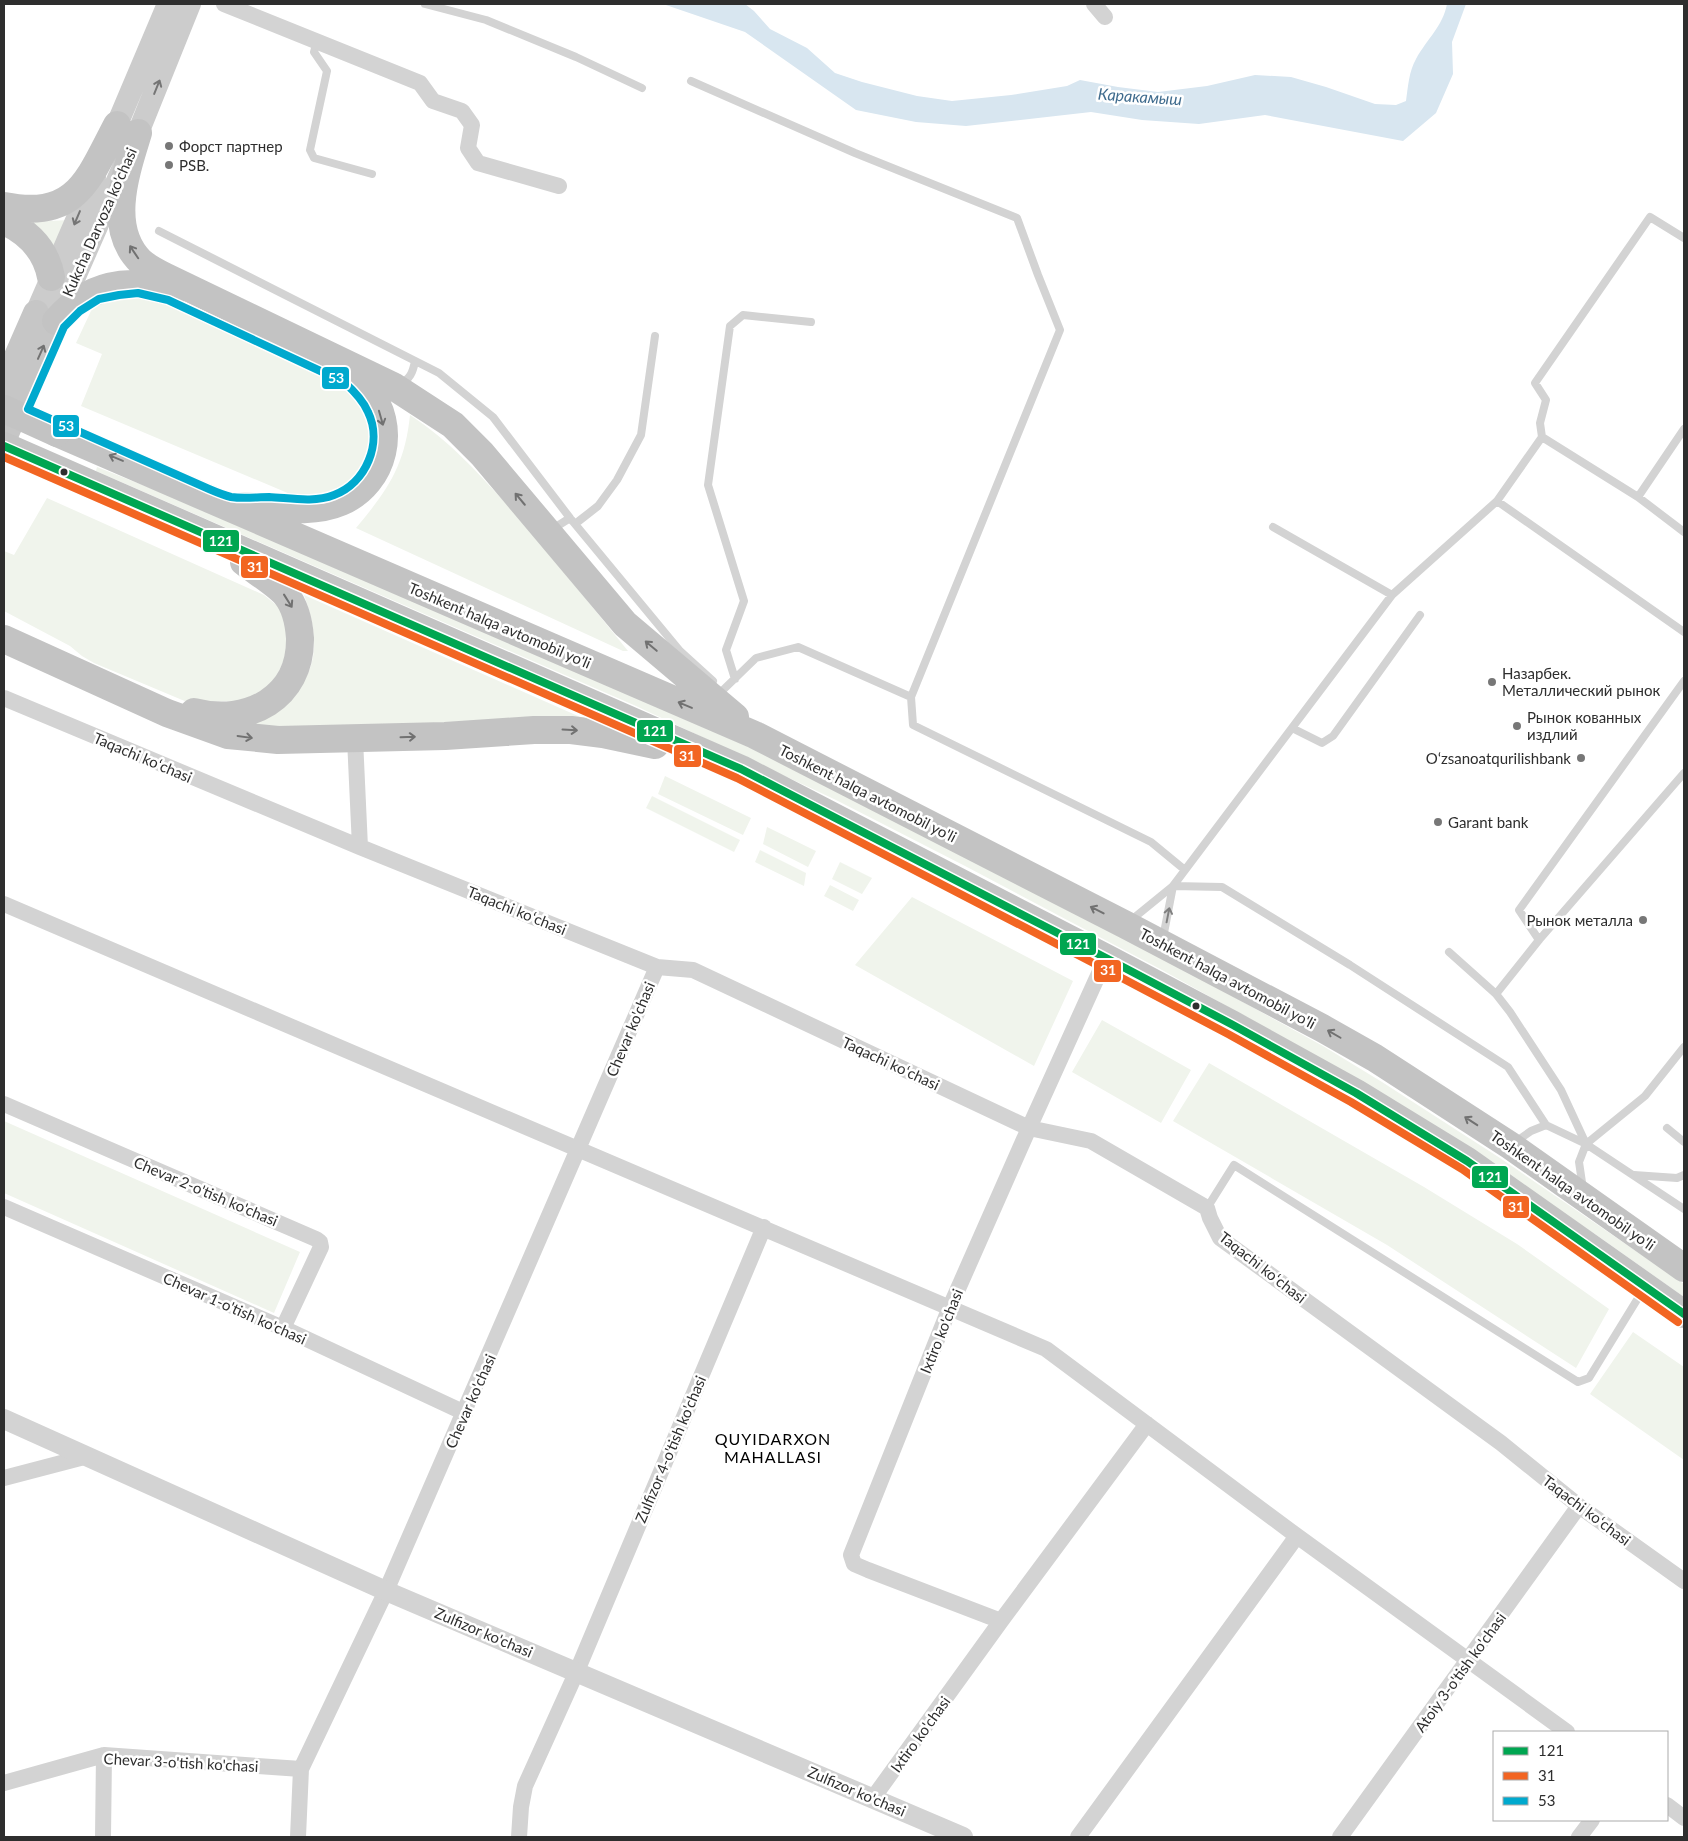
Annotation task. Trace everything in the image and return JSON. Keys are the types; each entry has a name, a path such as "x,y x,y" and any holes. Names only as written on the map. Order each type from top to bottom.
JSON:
{"highway":[{"path":"4,206 27,209 45,208 57,205 71,198 82,188 128,129"},
{"path":"128,129 122,212 127,241 140,260 164,276 393,386 453,425 482,454 625,624 720,696 755,735"},
{"path":"4,220 19,228 38,246 49,266 52,277"},
{"path":"46,317 95,290 128,283 150,285 182,294 350,374 369,392 380,412 384,425 384,438 379,465 360,491 343,502 318,508 224,505"},
{"name":"Toshkent halqa avtomobil yo'li","path":"4,409 755,735 1126,924 1375,1058 1511,1146 1684,1268"},
{"path":"4,446 740,769 1106,958 1356,1093 1467,1161 1684,1314"},
{"path":"4,627 134,690 191,711 231,716 259,709 272,700 292,677 300,649 298,620 285,595 211,537"},
{"path":"4,639 167,713 228,735 278,740 355,739 534,730 571,730 641,742 740,769"}],"main road":[{"name":"Kukcha Darvoza ko'chasi","path":"4,438 46,317 128,129 168,4"},
{"name":"Kukcha Darvoza ko'chasi","path":"4,386 46,317 52,277 190,4"}],"street":[{"path":"224,4 420,83 433,101 462,111 472,125 468,148 478,163 559,186"},
{"path":"1094,4 1105,17"},
{"name":"Taqachi koʻchasi","path":"4,698 360,847 657,967 693,970 1029,1128 1090,1141 1207,1208 1220,1238 1501,1443 1579,1506 1684,1581"},
{"path":"355,739 360,847"},
{"path":"4,904 1046,1349 1297,1536 1567,1731"},
{"name":"Ixtiro ko'chasi","path":"1001,1621 854,1564 851,1555 950,1307 1106,958"},
{"name":"Chevar ko'chasi","path":"298,1837 301,1769 386,1591 657,967"},
{"name":"Chevar 2-o'tish ko'chasi","path":"4,1104 320,1242 321,1247 283,1328"},
{"name":"Chevar 1-o'tish ko'chasi","path":"4,1207 283,1328 465,1412"},
{"name":"Zulfizor 4-o'tish ko'chasi","path":"519,1837 522,1797 525,1786 577,1671 764,1227"},
{"name":"Zulfizor ko'chasi","path":"4,1419 386,1591 964,1837"},
{"name":"Ixtiro ko'chasi","path":"874,1798 1001,1621 1147,1424"},
{"path":"4,1478 88,1456"},
{"name":"Atoiy 3-o'tish ko'chasi","path":"1340,1837 1579,1506"},
{"path":"1078,1837 1297,1536"},
{"path":"102,1837 104,1755"},
{"name":"Chevar 3-o'tish ko'chasi","path":"4,1783 104,1755 301,1769"},
{"path":"1668,1806 1684,1818"},
{"path":"1580,1837 1591,1821"}],"lane":[{"path":"425,4 486,20 576,57 642,88"},
{"path":"317,41 314,52 327,72 310,150 314,158 372,174"},
{"path":"691,81 855,153 1017,218 1060,330 911,697 913,725 1151,842 1185,870"},
{"path":"1126,924 1173,886 1392,594 1497,501 1542,437 1540,423 1546,400 1535,383 1650,217 1684,238"},
{"path":"159,231 439,373 493,417 573,520 680,651 720,696 734,679 756,658 798,647 911,697"},
{"path":"734,679 726,650 744,601 708,485 730,326 743,315 811,322"},
{"path":"548,532 598,506 617,480 641,435 655,336"},
{"path":"393,386 406,382 413,372 415,361"},
{"path":"1638,497 1684,429"},
{"path":"1542,437 1638,497 1684,532"},
{"path":"1497,501 1684,632"},
{"path":"1273,526 1392,594"},
{"path":"1292,728 1322,743 1334,736 1420,615"},
{"path":"1540,940 1520,910 1684,681"},
{"path":"1496,994 1684,773"},
{"path":"1162,944 1173,886"},
{"path":"1173,886 1222,887 1350,965 1508,1067 1546,1125 1586,1144 1684,1209"},
{"path":"1449,952 1496,994 1562,1090 1586,1144"},
{"path":"1584,1197 1579,1162 1586,1144 1645,1096 1684,1047"},
{"path":"1511,1146 1531,1131 1546,1125"},
{"path":"1667,1128 1684,1142"},
{"path":"1207,1208 1234,1165 1578,1382 1589,1378 1646,1287"},
{"path":"1632,1174 1677,1178 1684,1175"}],"shaded area":[{"path":"69,220 55,253 28,222"},
{"path":"152,294 339,377 372,413 373,460 339,493 302,497 290,494 81,406 102,354 76,343 97,298"},
{"path":"410,415 451,447 487,483 541,544 628,651 623,651 356,528 386,489 393,476 404,448"},
{"path":"97,467 188,503 765,754 1139,945 1323,1046 1500,1158 1684,1284 1684,1297 1595,1234 1320,1058 1162,970 967,867 836,800 636,706 96,471"},
{"path":"47,498 264,595 280,608 285,617 289,649 274,682 246,701 187,702 94,663 70,646 4,611 4,551 14,555"},
{"path":"304,595 587,720 246,728 284,704 298,690 307,675 313,659 314,640 311,619"},
{"path":"665,776 751,818 743,835 658,794"},
{"path":"652,796 740,840 734,852 646,808"},
{"path":"767,827 816,851 808,867 763,844"},
{"path":"760,850 806,873 804,886 755,862"},
{"path":"840,862 872,878 862,894 832,879"},
{"path":"830,885 859,900 853,911 824,896"},
{"path":"912,897 1073,981 1034,1066 855,965"},
{"path":"1102,1020 1191,1070 1161,1123 1072,1072"},
{"path":"1209,1063 1424,1187 1517,1244 1609,1309 1576,1368 1387,1245 1173,1121"},
{"path":"4,1121 300,1252 274,1313 4,1193"},
{"path":"1633,1332 1684,1367 1684,1460 1590,1394"}],"water":[{"name":"Каракамыш","path":"663,4 745,4 770,29 807,48 835,73 917,96 952,101 1011,95 1067,86 1080,80 1158,92 1207,86 1255,75 1291,77 1375,104 1396,105 1406,101 1409,79 1414,64 1442,19 1447,4 1466,4 1452,42 1453,74 1436,113 1403,141 1265,115 1199,124 1142,120 1091,112 966,126 916,122 856,110 745,32"}],"transit line":[{"name":"53","path":"138,293 168,300 344,382 364,404 372,424 374,436 372,449 369,461 363,472 345,489 334,495 318,499 231,497 28,409 64,327 80,311 99,299 138,293"},
{"name":"121","path":"4,446 741,769 1106,958 1356,1093 1467,1161 1684,1314"},
{"name":"31","path":"4,457 737,778 1228,1034 1351,1102 1462,1169 1678,1322"}],"place":[{"name":"Форст партнер","path":"169,146"},
{"name":"PSB.","path":"169,165"},
{"name":"Назарбек. Металлический рынок","path":"1492,682"},
{"name":"Рынок кованных издлий","path":"1517,726"},
{"name":"Oʻzsanoatqurilishbank","path":"1581,758"},
{"name":"Garant bank","path":"1438,822"},
{"name":"Рынок металла","path":"1643,920"}],"district":[{"name":"QUYIDARXON MAHALLASI","path":"773,1447"}]}
